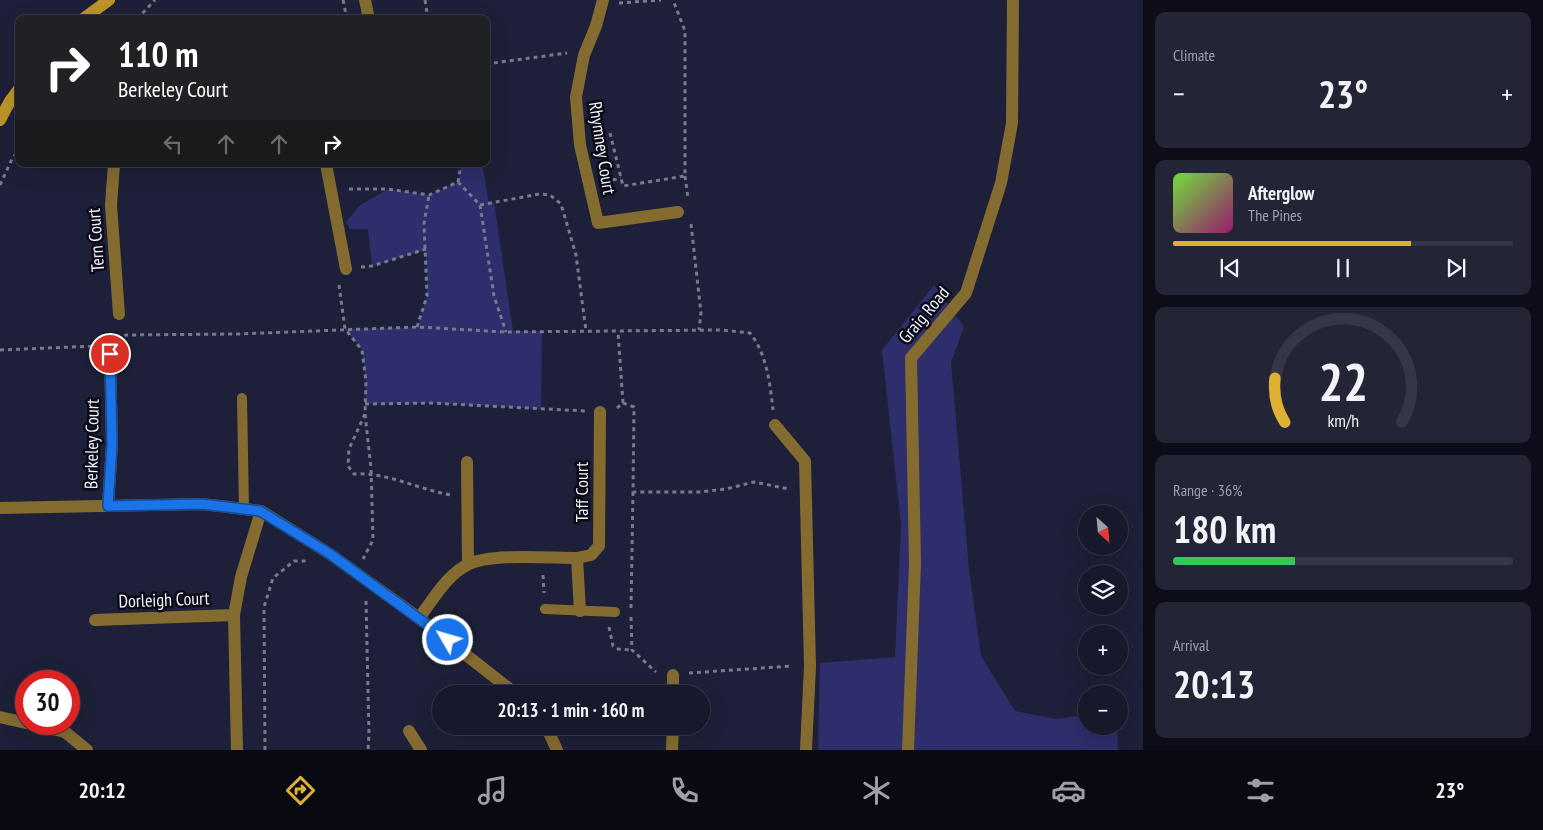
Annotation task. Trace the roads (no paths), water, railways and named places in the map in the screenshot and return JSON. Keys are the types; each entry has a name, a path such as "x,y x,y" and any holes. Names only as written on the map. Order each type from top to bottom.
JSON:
{"street":[{"path":"88,15 109,0"},
{"path":"366,0 368,15"},
{"name":"Rhymney Court","path":"603,0 596,26 584,55 576,97 580,144 598,223 686,211"},
{"name":"Graig Road","path":"908,750 915,563 911,358 966,293 1001,183 1012,123 1013,0"},
{"path":"0,120 15,94"},
{"name":"Tern Court","path":"114,167 110,205 119,314"},
{"path":"326,167 346,269"},
{"name":"Berkeley Court","path":"108,506 112,444 111,347"},
{"name":"Taff Court","path":"419,618 446,581 468,564 491,559 577,558 591,555 599,546 600,412"},
{"path":"774,426 805,461 810,666 806,750"},
{"path":"467,462 468,564"},
{"path":"0,508 202,504 260,511 330,554 419,618 505,685"},
{"name":"Dorleigh Court","path":"237,750 234,615 241,577 260,511"},
{"path":"577,558 580,611"},
{"name":"Dorleigh Court","path":"95,620 234,615"},
{"path":"673,675 673,685"},
{"path":"0,717 15,720"},
{"path":"409,731 422,750"},
{"path":"69,735 87,750"},
{"path":"550,735 558,750"},
{"path":"672,750 673,735"}],"lane":[{"path":"242,398 244,509"},
{"path":"544,609 611,612"}]}
